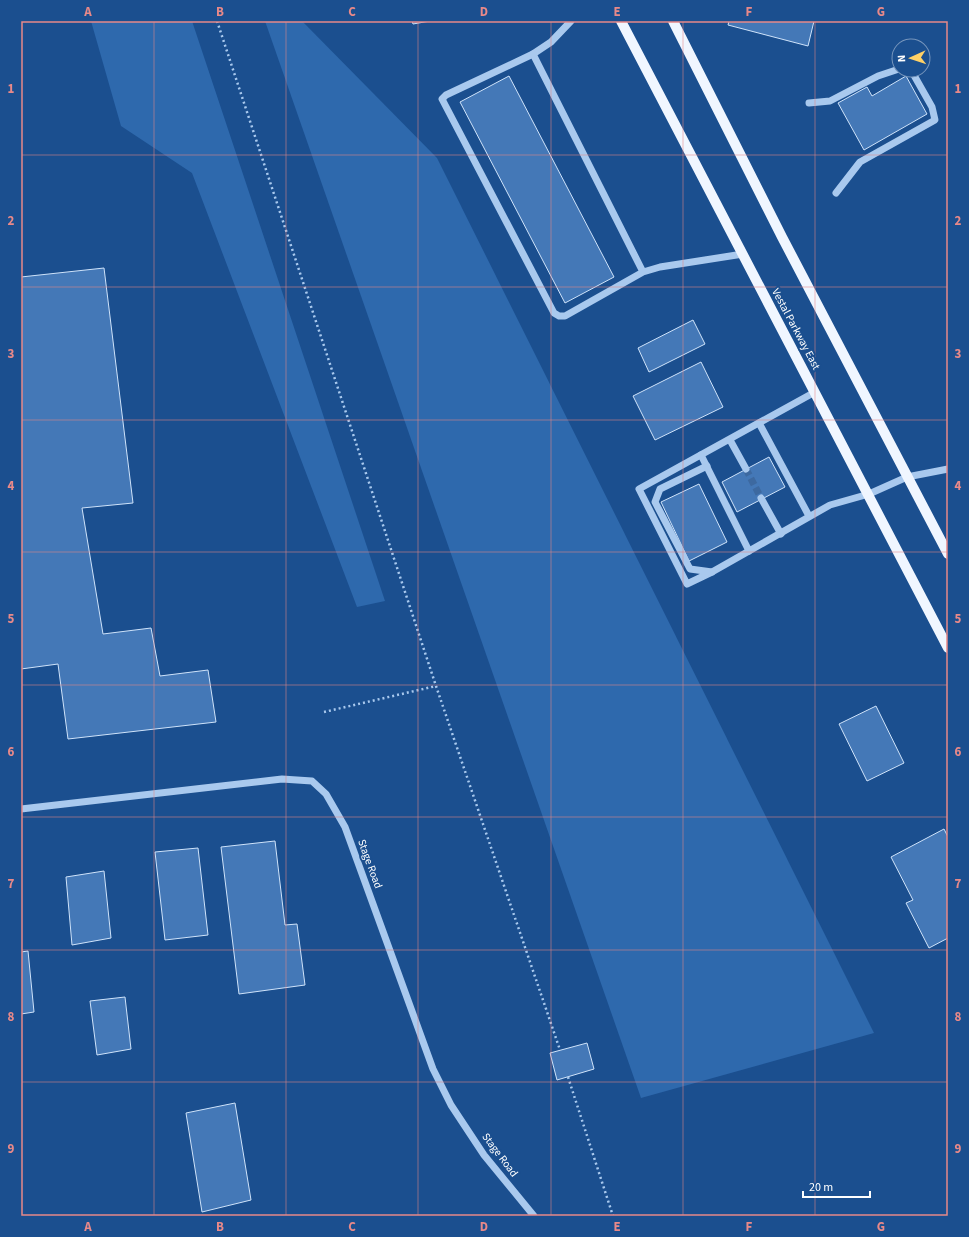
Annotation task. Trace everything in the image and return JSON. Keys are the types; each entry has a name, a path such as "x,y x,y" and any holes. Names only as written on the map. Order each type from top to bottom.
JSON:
{"main road":[{"name":"Vestal Parkway East","path":"621,21 948,648"},
{"path":"673,21 782,237 948,554"}],"street":[{"path":"571,21 550,42 533,54 446,95 442,99 554,313 559,316 565,316 643,272 660,267 743,254"},
{"path":"533,54 643,272"},
{"path":"809,103 830,101 878,76 891,72"},
{"path":"836,193 860,162 935,120 932,107 916,78"},
{"path":"815,392 639,489 687,584 781,534 830,505 868,494 907,477 948,469"},
{"path":"759,423 810,516"},
{"path":"730,440 746,469"},
{"path":"701,455 749,551"},
{"path":"707,466 660,489 655,502 690,569 712,572"},
{"path":"761,498 781,534"},
{"name":"Stage Road","path":"21,809 282,779 312,782 326,794 345,827 434,1069 451,1105 484,1155 534,1216"}],"path":[{"path":"217,21 436,686 560,1050"},
{"path":"324,712 436,686"},
{"path":"568,1077 613,1216"}],"shaded area":[{"path":"91,21 192,21 385,601 357,607 192,173 121,126"},
{"path":"265,21 302,21 437,158 874,1033 641,1098"}],"building":[{"path":"412,21 430,21 413,24"},
{"path":"729,21 814,21 808,46 728,25"},
{"path":"509,76 614,277 565,303 460,102"},
{"path":"903,78 907,78 927,114 864,150 838,103 867,87 872,96"},
{"path":"104,268 133,503 82,508 103,634 151,628 160,676 208,670 216,722 68,739 58,664 21,669 21,277"},
{"path":"693,320 705,344 649,372 638,348"},
{"path":"701,362 723,407 655,440 633,396"},
{"path":"769,457 785,487 737,512 722,482"},
{"path":"699,484 727,542 689,561 661,502"},
{"path":"876,706 904,763 867,781 839,724"},
{"path":"944,829 948,837 948,938 929,948 906,903 913,900 891,857"},
{"path":"275,841 285,925 297,924 305,985 239,994 221,847"},
{"path":"198,848 208,935 165,940 155,852"},
{"path":"104,871 111,938 72,945 66,877"},
{"path":"28,951 34,1012 21,1014 21,952"},
{"path":"125,997 131,1049 97,1055 90,1001"},
{"path":"587,1043 594,1069 557,1080 550,1053"},
{"path":"235,1103 251,1200 202,1212 186,1113"}],"tunnel":[{"path":"746,469 761,498"}]}
